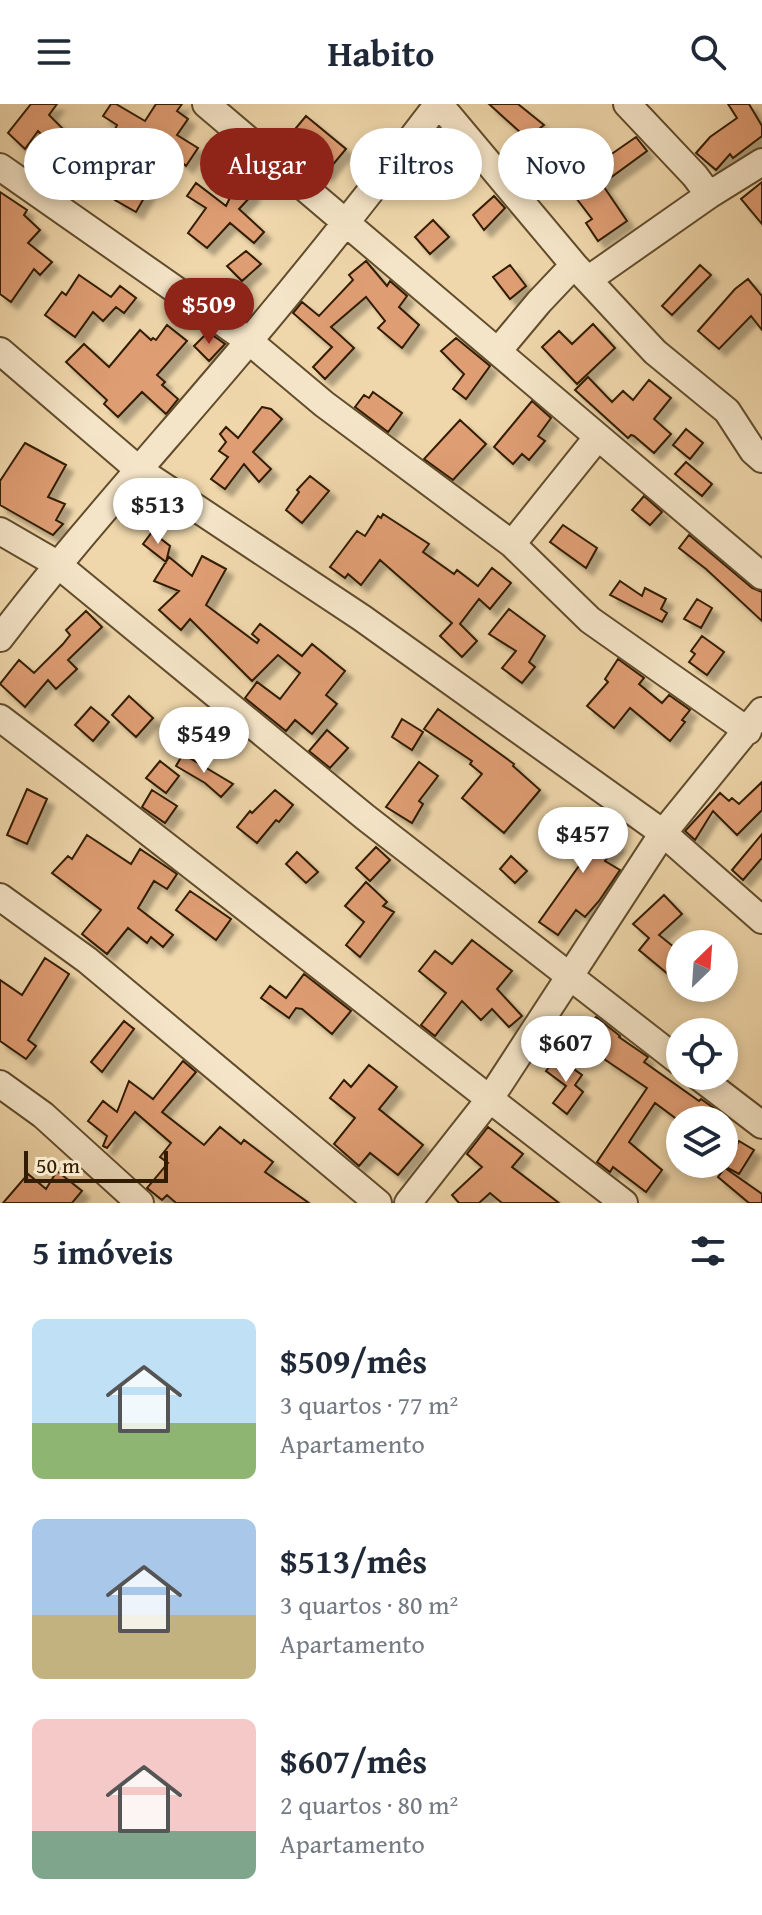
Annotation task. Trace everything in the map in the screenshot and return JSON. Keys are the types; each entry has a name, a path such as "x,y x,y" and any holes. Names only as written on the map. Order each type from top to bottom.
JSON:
{"street":[{"path":"206,104 762,576"},
{"path":"0,638 57,564 348,222 438,104 581,272 655,352 727,411 753,451 762,459"},
{"path":"627,104 709,195"},
{"path":"498,351 539,302 581,272 762,162"},
{"path":"0,167 249,341 324,404 512,544 590,620 755,721 663,833 489,1100 408,1203"},
{"path":"0,351 139,470 362,618 663,833 762,920"},
{"path":"512,544 597,438"},
{"path":"0,531 57,564 365,817 666,1051"},
{"path":"0,718 162,840 489,1100 624,1203"},
{"path":"0,897 87,960 378,1203"},
{"path":"0,1084 43,1115 140,1203"},
{"path":"716,1090 762,1125"}],"building":[{"path":"31,104 57,104 49,115 62,128 24,128 24,148 8,133"},
{"path":"111,104 116,104 145,121 156,104 182,104 177,111 188,119 182,128 116,128 117,125 103,116"},
{"path":"489,104 518,104 544,125 540,128 515,128"},
{"path":"728,104 749,104 762,126 762,136 733,158 730,154 716,170 696,153 710,137 737,118"},
{"path":"306,116 321,128 296,128"},
{"path":"636,137 647,151 614,175 614,152"},
{"path":"184,139 198,148 186,166 184,164"},
{"path":"334,139 346,149 334,163"},
{"path":"762,182 762,224 741,199"},
{"path":"196,183 200,186 200,200 218,200 226,206 229,200 247,200 239,209 264,232 254,243 230,223 207,248 188,233 206,208 187,196"},
{"path":"0,192 27,210 24,215 40,230 28,243 52,262 40,275 34,269 11,302 0,294"},
{"path":"494,196 505,208 484,230 473,215"},
{"path":"115,200 143,200 136,212"},
{"path":"578,200 613,200 627,221 598,241 586,223 592,219"},
{"path":"433,220 449,237 430,254 415,237"},
{"path":"246,251 261,264 242,281 227,266"},
{"path":"366,261 387,286 390,281 407,296 399,307 419,325 402,348 378,328 385,321 366,297 331,327 354,348 325,379 313,367 332,347 293,313 302,302 319,316 353,280 349,275"},
{"path":"510,265 526,286 510,299 493,277"},
{"path":"700,265 711,275 672,315 662,306"},
{"path":"79,275 111,297 120,286 136,298 124,313 116,307 103,321 93,312 75,337 45,315 62,292 66,295"},
{"path":"748,279 762,296 762,330 751,316 719,349 698,331 735,289"},
{"path":"593,324 615,348 577,384 542,347 559,331 572,344"},
{"path":"167,325 187,341 157,375 165,382 162,385 178,399 166,414 142,392 118,417 104,404 107,400 66,362 84,344 109,367 140,330 151,340 156,340"},
{"path":"208,332 225,344 209,361 194,346"},
{"path":"456,338 490,366 466,399 453,389 464,374 441,351"},
{"path":"588,377 612,402 623,391 633,400 649,380 671,398 654,419 671,434 654,453 634,436 628,438 575,390"},
{"path":"373,392 402,413 388,432 355,407 364,395 369,398"},
{"path":"532,401 551,418 538,436 545,441 529,460 522,454 513,464 494,447"},
{"path":"262,407 271,409 282,419 253,452 271,469 259,482 244,464 225,489 211,479 228,457 219,451 226,442 220,434 226,427 238,438"},
{"path":"460,420 486,444 453,480 424,459"},
{"path":"686,429 703,443 690,459 673,445"},
{"path":"25,443 66,465 48,497 65,504 56,520 63,524 53,535 0,505 0,481"},
{"path":"686,462 712,484 702,496 675,474"},
{"path":"310,476 329,491 302,523 286,510 299,492 297,490"},
{"path":"644,496 662,512 650,525 632,510"},
{"path":"383,514 429,544 423,552 454,574 457,570 478,586 492,568 511,583 490,609 479,599 460,624 477,641 462,657 440,636 452,623 380,560 361,585 348,574 345,578 330,567 357,531 365,536 378,516 381,518"},
{"path":"563,525 597,548 586,568 550,542"},
{"path":"152,532 170,546 166,562 143,544"},
{"path":"689,535 752,588 762,592 762,621 679,548"},
{"path":"202,556 226,569 206,605 257,643 259,640 252,634 260,624 302,656 312,644 345,671 326,695 337,704 312,734 295,720 286,731 245,698 257,682 280,699 300,673 278,655 252,681 190,619 181,630 159,610 179,591 154,581 169,557 192,576"},
{"path":"620,581 642,596 645,588 666,599 661,609 667,613 662,622 610,595"},
{"path":"697,599 712,608 701,628 684,619"},
{"path":"509,609 545,636 529,662 535,667 522,683 502,668 516,651 489,634"},
{"path":"86,611 102,627 68,660 77,669 56,689 48,680 25,707 0,684 19,660 34,673 63,644 70,635 66,630"},
{"path":"702,636 724,652 707,675 689,662 695,654 691,651"},
{"path":"618,659 644,678 639,684 662,703 669,695 690,710 670,741 630,708 614,728 587,706 608,682 605,679"},
{"path":"129,696 153,718 136,737 112,715"},
{"path":"91,707 109,722 93,741 75,725"},
{"path":"438,709 514,764 540,790 504,833 462,798 482,774 470,764 472,761 424,729"},
{"path":"402,719 423,732 412,750 392,737"},
{"path":"327,730 348,748 330,768 309,751"},
{"path":"183,754 233,784 221,797 205,783 176,766"},
{"path":"160,761 179,776 166,793 146,778"},
{"path":"419,762 438,776 419,801 423,804 412,823 386,807"},
{"path":"762,782 762,810 737,835 713,811 695,840 685,831 720,793 729,801 732,798 739,804"},
{"path":"27,789 47,799 27,844 7,835"},
{"path":"152,790 177,806 165,823 142,807"},
{"path":"275,790 293,805 257,843 237,827"},
{"path":"567,810 618,844 605,861 620,870 585,917 576,910 558,935 539,922 591,849 557,824"},
{"path":"762,834 762,858 743,880 732,870"},
{"path":"87,835 131,864 140,849 177,874 167,889 154,881 138,908 173,935 163,947 151,937 147,943 128,928 107,954 82,934 101,910 52,873 68,856 72,859"},
{"path":"376,847 390,860 370,881 356,868"},
{"path":"297,852 318,872 306,883 286,864"},
{"path":"511,856 527,871 515,883 500,869"},
{"path":"366,882 387,902 383,906 394,912 360,957 346,945 364,922 345,906"},
{"path":"190,891 231,919 216,940 176,910"},
{"path":"664,895 682,914 659,935 666,941 666,972 639,950 649,938 633,924"},
{"path":"472,940 512,971 497,989 522,1016 509,1027 492,1009 481,1020 462,1001 435,1036 421,1025 446,993 419,971 435,951 452,964"},
{"path":"45,958 69,974 28,1040 36,1046 26,1059 0,1041 0,980 22,995"},
{"path":"304,974 351,1011 332,1034 302,1009 296,1008 289,1018 261,998 270,986 286,998"},
{"path":"596,1017 648,1057 644,1062 666,1078 666,1090 683,1090 711,1106 666,1106 666,1111 655,1103 629,1142 662,1170 646,1192 613,1167 610,1172 597,1162 647,1088 604,1059 606,1056 581,1037"},
{"path":"124,1021 134,1029 102,1072 91,1062"},
{"path":"557,1057 582,1075 575,1085 583,1092 567,1114 553,1103 566,1086 546,1071"},
{"path":"183,1061 196,1072 162,1112 204,1145 220,1127 241,1144 244,1140 273,1162 265,1172 309,1203 176,1203 167,1195 162,1200 147,1188 168,1163 160,1157 171,1143 135,1112 107,1148 103,1146 107,1136 88,1121 103,1101 117,1112 129,1081 153,1099"},
{"path":"369,1065 397,1087 379,1109 423,1145 398,1175 370,1153 359,1166 334,1144 355,1118 330,1098 344,1080 351,1087"},
{"path":"488,1127 523,1154 512,1167 559,1203 502,1203 490,1193 479,1203 459,1203 452,1195 482,1167 467,1154"},
{"path":"738,1143 754,1150 739,1174 738,1173"},
{"path":"57,1171 82,1191 72,1203 3,1203 28,1174 46,1189"},
{"path":"738,1177 762,1194 762,1203 749,1203 719,1178"}]}
